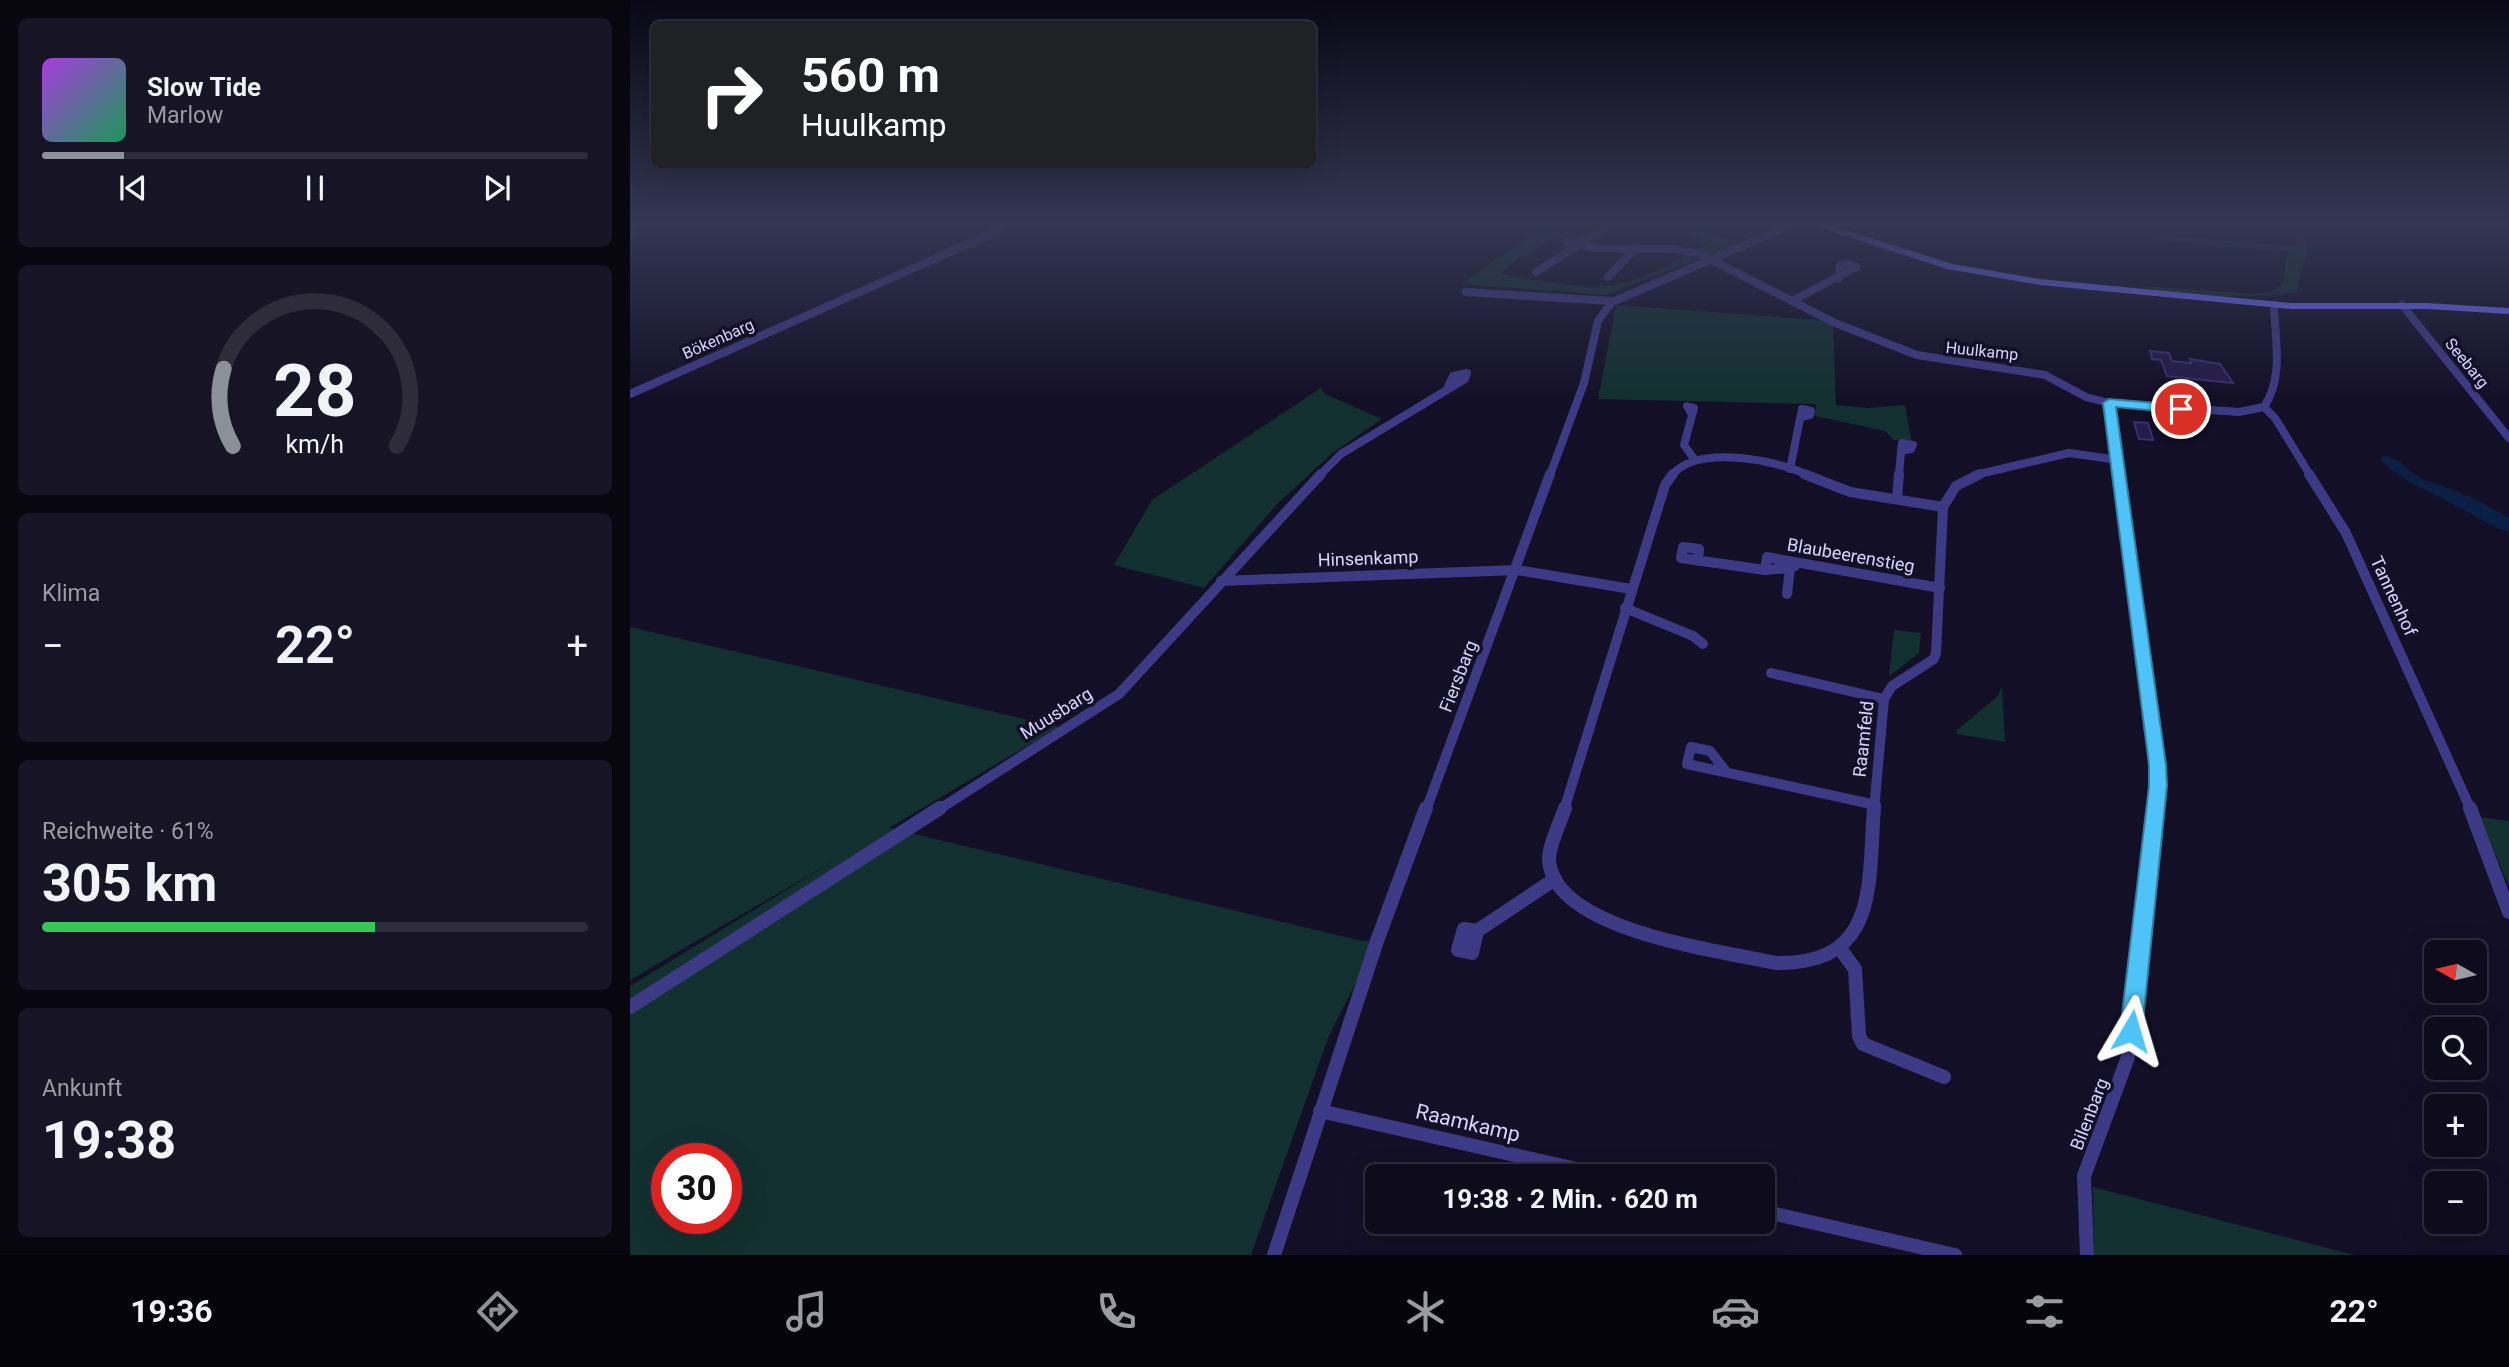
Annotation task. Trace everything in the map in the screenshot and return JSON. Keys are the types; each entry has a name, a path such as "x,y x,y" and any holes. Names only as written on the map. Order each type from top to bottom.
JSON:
{"main road":[{"path":"2045,282 2274,305 2402,305 2509,311"}],"street":[{"name":"Bökenbarg","path":"630,394 883,282"},
{"path":"1466,292 1610,301 1657,282"},
{"name":"Huulkamp","path":"1755,282 1835,323 1934,360 2016,368 2045,375 2086,397 2109,403 2239,412 2264,407"},
{"path":"1792,301 1832,282"},
{"name":"Fiersbarg","path":"1273,1255 1377,941 1517,570 1584,383 1598,319 1610,301"},
{"path":"2264,407 2274,392 2277,378 2274,305"},
{"name":"Seebarg","path":"2402,305 2509,439"},
{"name":"Muusbarg","path":"630,1007 1119,694 1286,509 1341,454 1448,387"},
{"name":"Bilenbarg","path":"2087,1255 2084,1176 2128,1057 2158,786 2109,403"},
{"name":"Tannenhof","path":"2264,407 2276,418 2346,533 2485,841 2509,912"},
{"path":"1692,415 1684,445 1695,460"},
{"path":"1790,469 1801,417"},
{"path":"1898,499 1901,451"},
{"path":"1944,1077 1863,1044 1858,1024 1855,970 1841,950 1818,961 1800,965 1776,963 1604,922 1569,900 1555,879 1549,859 1552,846 1631,589 1668,478 1677,468 1695,460 1722,458 1790,469 1835,489 1943,507 1953,489 1977,475 2064,454 2118,460"},
{"name":"Raamfeld","path":"1841,950 1860,925 1864,913 1884,699 1892,686 1934,659 1943,507"},
{"name":"Blaubeerenstieg","path":"1698,560 1765,570 1768,557 1796,566 1940,588"},
{"path":"1787,594 1796,566"},
{"name":"Hinsenkamp","path":"1221,581 1517,570 1631,589"},
{"path":"1625,608 1693,636 1703,645"},
{"path":"1771,673 1884,699"},
{"path":"1725,771 1876,805"},
{"path":"1477,931 1555,879"},
{"name":"Raamkamp","path":"1320,1111 1554,1164"},
{"path":"1775,1214 1955,1255"}],"green space":[{"path":"1465,282 1543,282 1599,286 1640,282 1606,295 1461,284"},
{"path":"2284,282 2299,282 2297,292 2264,296 2217,296 2171,293 2140,286 2255,294 2272,292"},
{"path":"1616,305 1820,320 1833,325 1836,405 1868,408 1905,405 1911,440 1894,440 1885,431 1815,416 1816,404 1598,399"},
{"path":"1321,388 1325,394 1382,419 1334,452 1278,503 1204,588 1114,565 1152,500"},
{"path":"630,627 1059,727 889,828 1362,941 1377,941 1328,1038 1251,1255 630,1255 630,986 835,860 630,980"},
{"path":"1894,630 1921,633 1919,653 1889,676"},
{"path":"2002,687 2005,742 1957,734 1957,730 1997,697"},
{"path":"2480,817 2509,821 2509,887"},
{"path":"2093,1187 2354,1255 2094,1255"}],"water":[{"path":"2385,456 2422,479 2449,488 2509,518 2509,532 2409,481 2380,459"}],"building":[{"path":"2150,351 2169,353 2172,361 2191,363 2190,359 2220,364 2233,383 2167,376 2161,360 2152,359"},
{"path":"2134,422 2148,423 2153,440 2139,439"}],"route":[{"path":"2131,1031 2158,786 2158,765 2109,403 2181,409"}]}
